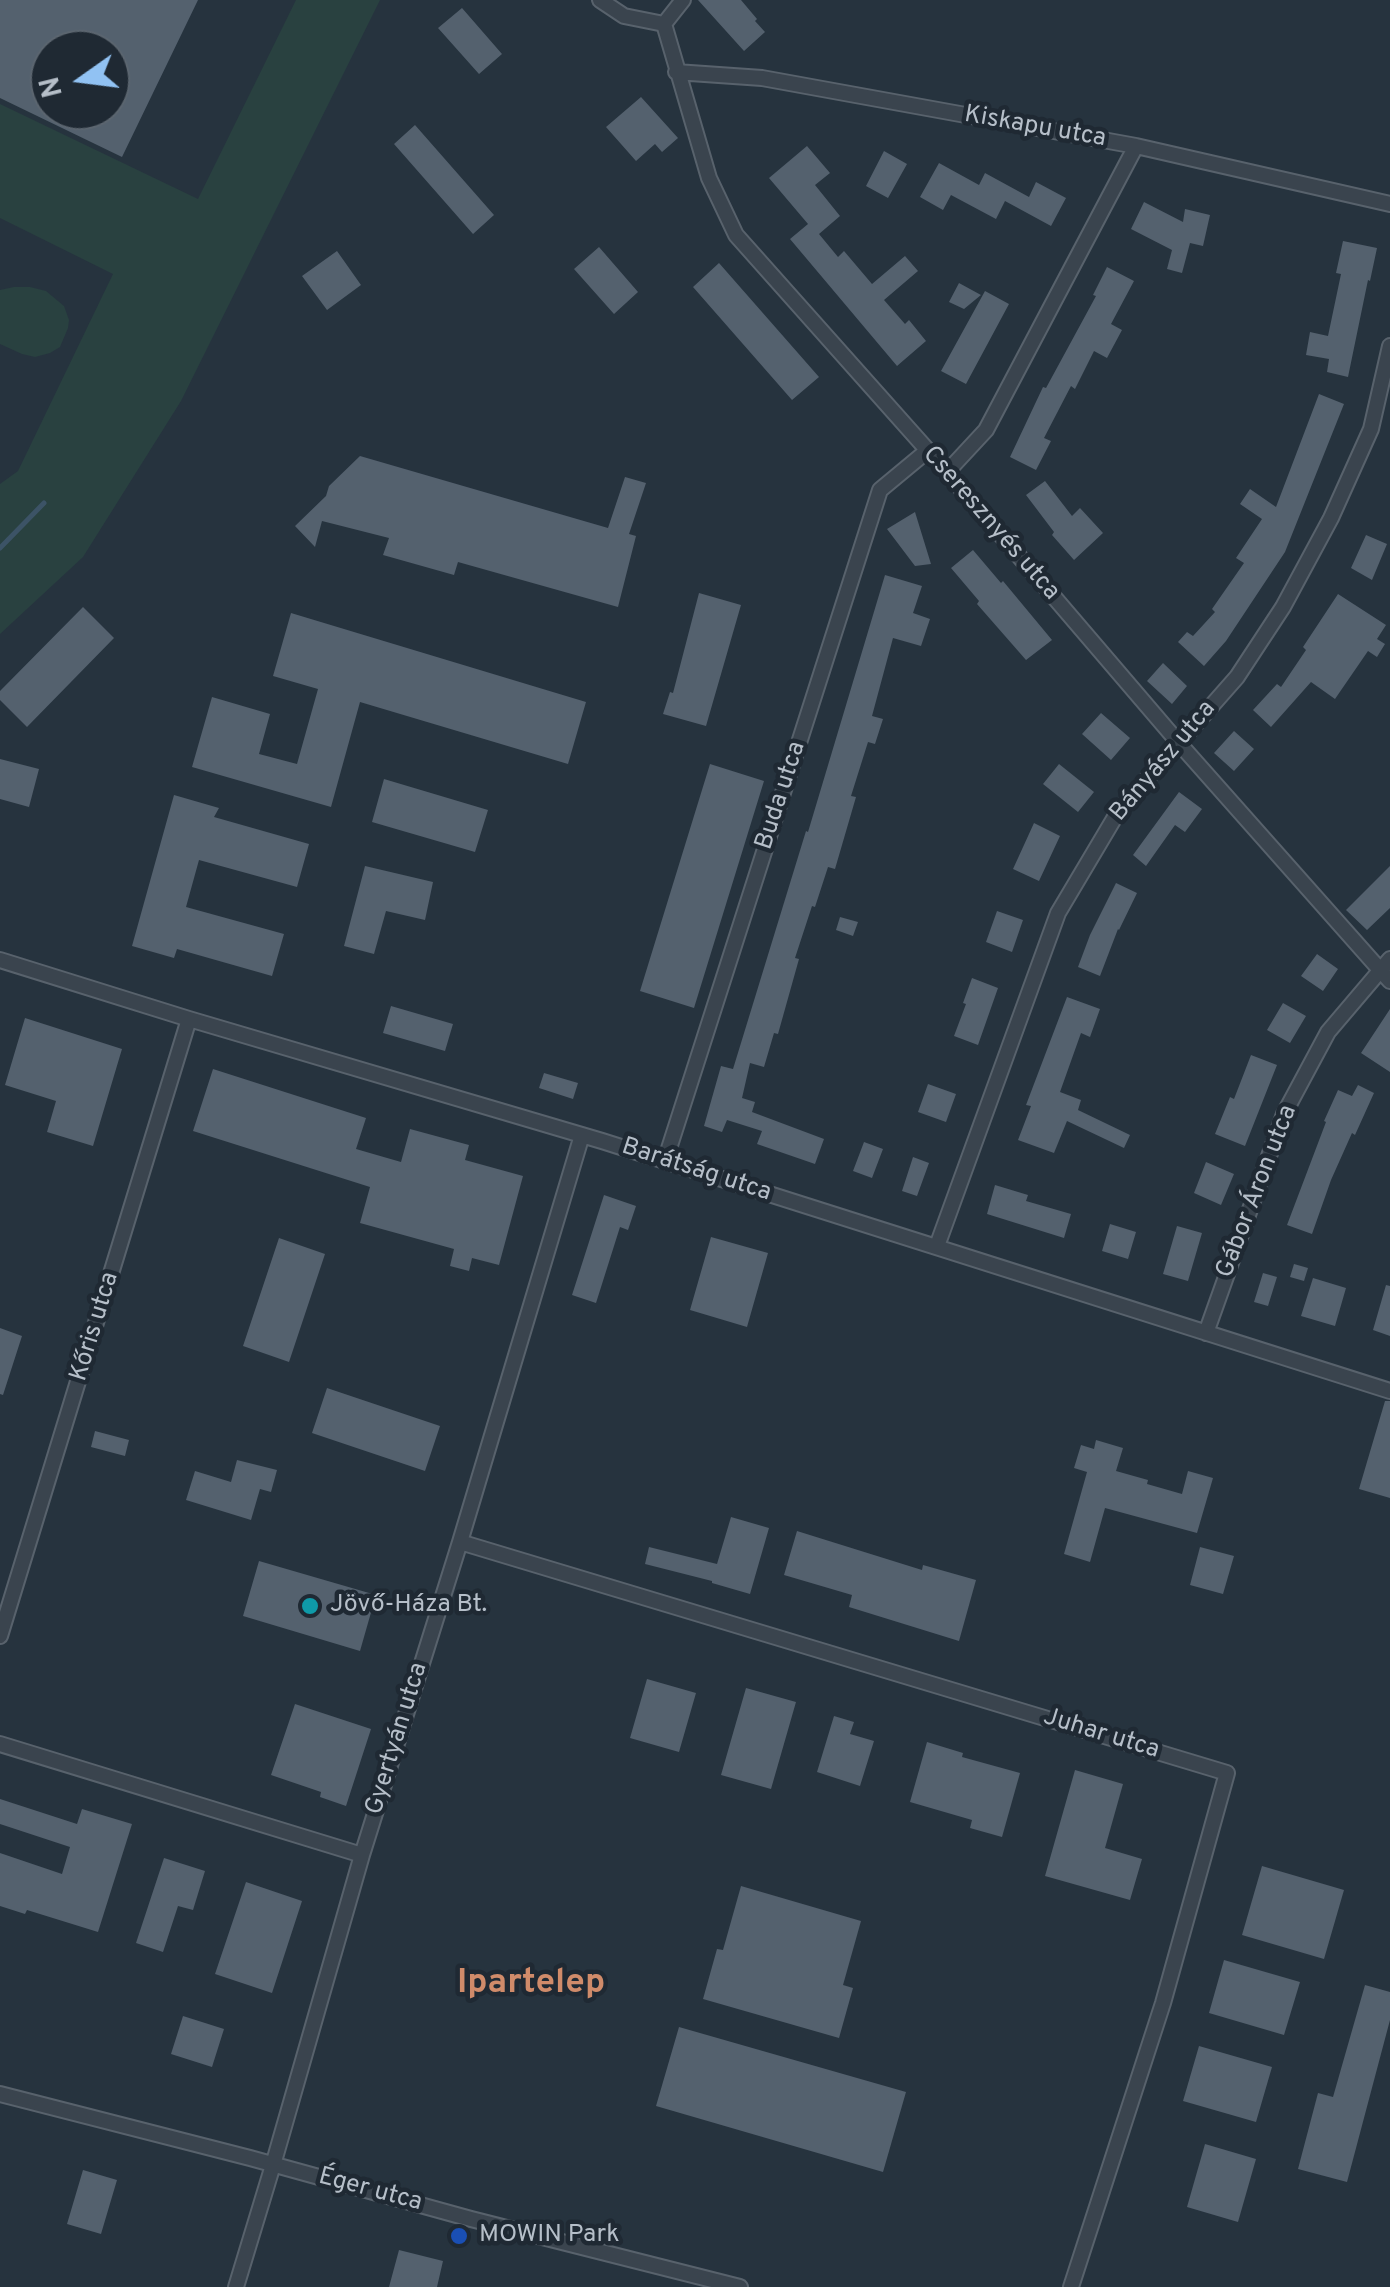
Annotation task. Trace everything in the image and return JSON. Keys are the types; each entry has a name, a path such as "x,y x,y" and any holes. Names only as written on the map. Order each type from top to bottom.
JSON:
{"street":[{"path":"600,0 624,16 664,24 683,0"},
{"name":"Cseresznyés utca","path":"664,24 709,178 736,236 1178,742 1387,970"},
{"name":"Kiskapu utca","path":"676,72 762,78 1136,146 1390,204"},
{"path":"946,472 986,430 1136,146"},
{"name":"Bányász utca","path":"937,1246 1058,914 1118,812 1237,677 1283,607 1332,518 1371,429 1390,346"},
{"name":"Buda utca","path":"665,1161 880,490 927,451"},
{"name":"Barátság utca","path":"0,960 582,1135 1390,1391"},
{"name":"Gábor Áron utca","path":"1206,1333 1284,1114 1328,1032 1387,970"},
{"name":"Kőris utca","path":"0,1636 189,1019"},
{"name":"Gyertyán utca","path":"236,2287 362,1855 582,1135"},
{"name":"Juhar utca","path":"460,1542 1227,1773 1163,2003 1071,2287"},
{"path":"0,1744 362,1855"},
{"name":"Éger utca","path":"0,2094 740,2287"}],"green space":[{"path":"296,0 380,0 181,401 83,557 0,634 0,484 18,471 113,274 0,218 0,104 30,118 30,130 54,130 198,199"},
{"path":"14,287 46,291 64,306 69,320 60,347 35,357 0,344 0,290"}],"building":[{"path":"0,0 198,0 122,157 66,130 130,130 130,30 30,30 30,113 0,98"},
{"path":"698,0 741,0 765,32 744,51"},
{"path":"462,8 502,54 479,74 438,28"},
{"path":"641,97 678,138 662,152 655,144 636,161 606,127"},
{"path":"415,125 494,215 473,234 394,144"},
{"path":"807,146 830,173 815,185 840,216 819,234 838,257 844,251 872,284 905,256 918,271 884,300 905,324 909,320 926,341 897,366 790,239 808,224 769,178"},
{"path":"884,151 907,164 888,198 866,186"},
{"path":"939,163 979,185 985,173 1029,197 1036,182 1066,198 1051,226 1005,201 996,219 951,195 943,210 920,197"},
{"path":"1144,202 1183,222 1185,209 1210,215 1203,246 1190,243 1182,273 1167,269 1172,250 1131,229"},
{"path":"1343,241 1377,248 1348,377 1327,372 1329,359 1306,355 1310,332 1328,336 1341,274 1336,273"},
{"path":"599,247 638,292 614,314 574,269"},
{"path":"337,251 361,285 327,310 302,276"},
{"path":"719,263 819,377 792,400 693,287"},
{"path":"1107,267 1134,281 1111,324 1122,330 1107,358 1094,351 1075,389 1071,386 1044,438 1051,441 1036,470 1010,457 1043,387 1046,388 1096,296 1093,295"},
{"path":"959,283 981,295 964,309 949,302"},
{"path":"985,291 1009,304 966,384 941,371"},
{"path":"1319,394 1344,404 1285,552 1226,641 1204,666 1178,642 1187,632 1193,636 1215,612 1212,609 1244,563 1236,558 1262,519 1240,504 1250,489 1276,507"},
{"path":"360,456 608,528 625,477 646,483 629,534 636,536 618,607 458,562 454,575 383,555 389,538 322,521 315,547 295,526"},
{"path":"1045,481 1072,516 1080,508 1103,533 1074,560 1026,495"},
{"path":"915,512 931,564 915,566 887,529"},
{"path":"1366,535 1387,544 1372,580 1351,568"},
{"path":"973,550 1052,640 1026,660 951,568"},
{"path":"885,575 922,586 913,613 930,619 921,646 893,638 872,716 883,719 875,744 868,742 835,869 828,867 815,907 812,906 795,958 799,959 778,1034 774,1033 764,1067 750,1063 742,1098 755,1102 752,1112 824,1139 815,1164 757,1144 762,1131 727,1120 722,1132 704,1126 721,1066 733,1069"},
{"path":"699,593 741,605 706,726 663,714 670,692 673,693"},
{"path":"1338,594 1386,625 1377,639 1385,644 1377,657 1368,651 1335,699 1311,682 1271,727 1253,710 1277,684 1281,687"},
{"path":"83,607 114,638 27,727 0,700 0,691"},
{"path":"291,613 586,702 568,764 360,702 331,807 192,767 212,697 270,714 259,754 297,764 318,689 273,676"},
{"path":"1163,663 1187,686 1172,704 1147,681"},
{"path":"1101,713 1130,738 1111,760 1082,734"},
{"path":"1234,731 1254,749 1234,771 1214,753"},
{"path":"0,759 39,769 29,807 0,799"},
{"path":"710,764 764,781 694,1008 640,991"},
{"path":"1059,764 1094,792 1078,812 1043,784"},
{"path":"384,779 488,810 475,852 372,822"},
{"path":"1179,792 1202,809 1185,832 1175,825 1146,866 1133,855"},
{"path":"174,795 219,808 214,817 309,844 297,887 199,860 186,907 284,934 272,976 177,949 174,958 132,946"},
{"path":"1034,823 1060,836 1039,881 1013,869"},
{"path":"365,866 433,882 425,920 386,911 374,954 344,946"},
{"path":"1390,866 1390,908 1367,930 1346,910"},
{"path":"1116,883 1137,893 1100,976 1078,967"},
{"path":"997,911 1023,920 1012,952 986,942"},
{"path":"840,917 858,922 853,936 836,930"},
{"path":"1317,954 1338,969 1323,991 1301,976"},
{"path":"972,978 998,988 978,1045 954,1036"},
{"path":"1067,997 1100,1009 1090,1037 1081,1033 1060,1092 1081,1100 1078,1110 1130,1135 1124,1148 1067,1121 1054,1153 1018,1140 1031,1106 1026,1105"},
{"path":"1283,1003 1306,1016 1290,1043 1267,1030"},
{"path":"391,1006 453,1024 445,1051 383,1033"},
{"path":"1390,1009 1390,1072 1361,1053"},
{"path":"25,1018 122,1049 93,1146 47,1132 56,1101 5,1085"},
{"path":"1251,1055 1277,1065 1245,1146 1215,1134"},
{"path":"213,1069 366,1118 356,1149 401,1162 410,1129 469,1145 465,1160 523,1176 499,1265 472,1258 469,1271 450,1266 454,1249 360,1223 370,1187 193,1131"},
{"path":"544,1073 578,1083 573,1099 539,1088"},
{"path":"928,1084 956,1094 946,1122 918,1112"},
{"path":"1358,1085 1374,1093 1331,1180 1312,1234 1287,1225 1338,1090 1352,1096"},
{"path":"864,1142 883,1149 872,1178 853,1171"},
{"path":"913,1157 929,1163 917,1196 902,1191"},
{"path":"1206,1162 1234,1174 1221,1205 1194,1193"},
{"path":"995,1185 1028,1195 1026,1201 1071,1214 1064,1238 987,1214"},
{"path":"604,1195 636,1206 628,1230 620,1227 596,1303 572,1295"},
{"path":"1110,1224 1136,1232 1128,1259 1102,1251"},
{"path":"1177,1226 1202,1233 1188,1281 1163,1274"},
{"path":"711,1237 768,1253 747,1327 690,1310"},
{"path":"279,1238 325,1254 289,1362 243,1346"},
{"path":"1294,1264 1308,1268 1304,1281 1290,1277"},
{"path":"1263,1273 1277,1277 1268,1306 1254,1302"},
{"path":"1313,1278 1346,1288 1335,1326 1301,1316"},
{"path":"1386,1285 1390,1286 1390,1336 1373,1330"},
{"path":"0,1328 22,1336 3,1395 0,1394"},
{"path":"327,1388 440,1426 425,1471 312,1433"},
{"path":"1385,1401 1390,1401 1390,1498 1359,1489"},
{"path":"95,1431 129,1440 125,1456 91,1447"},
{"path":"1096,1440 1123,1448 1116,1471 1148,1480 1147,1484 1182,1494 1188,1471 1213,1478 1197,1533 1105,1508 1090,1562 1064,1554 1087,1472 1074,1468 1081,1445 1094,1449"},
{"path":"237,1460 277,1470 271,1492 260,1489 251,1520 186,1500 195,1471 231,1482"},
{"path":"731,1517 769,1528 750,1594 645,1564 649,1547 717,1564"},
{"path":"797,1531 922,1570 923,1565 976,1580 959,1641 849,1607 852,1595 784,1575"},
{"path":"1200,1547 1234,1556 1223,1594 1190,1585"},
{"name":"Jövő-Háza Bt.","path":"259,1561 376,1595 360,1651 243,1616"},
{"path":"647,1679 696,1693 679,1752 630,1738"},
{"path":"746,1688 796,1702 771,1789 721,1775"},
{"path":"295,1704 371,1729 346,1806 320,1797 321,1792 271,1775"},
{"path":"834,1716 854,1722 850,1734 874,1741 860,1786 817,1772"},
{"path":"927,1742 963,1753 962,1757 1020,1773 1002,1837 970,1828 972,1820 910,1802"},
{"path":"1075,1770 1123,1784 1105,1848 1142,1859 1130,1900 1045,1876"},
{"path":"0,1799 77,1824 82,1809 132,1824 98,1932 27,1910 25,1914 0,1906 0,1853 62,1874 70,1847 0,1824"},
{"path":"164,1858 205,1871 193,1910 178,1906 163,1952 136,1943"},
{"path":"1262,1866 1344,1890 1324,1959 1242,1935"},
{"path":"246,1882 302,1901 272,1993 215,1974"},
{"path":"741,1886 861,1921 843,1985 853,1988 839,2038 703,1999 717,1949 723,1950"},
{"path":"1224,1960 1300,1982 1284,2035 1209,2013"},
{"path":"1365,1985 1390,1992 1390,2020 1347,2182 1298,2169 1318,2093 1333,2097"},
{"path":"183,2016 224,2029 212,2067 171,2054"},
{"path":"679,2027 906,2092 883,2172 656,2106"},
{"path":"1199,2046 1272,2067 1256,2122 1183,2101"},
{"path":"1205,2144 1256,2159 1238,2222 1187,2207"},
{"path":"83,2170 117,2180 101,2234 67,2224"},
{"path":"399,2250 443,2261 437,2287 389,2287"}],"waterway":[{"path":"0,548 44,503"}],"place":[{"name":"Jövő-Háza Bt.","path":"310,1606"},
{"name":"MOWIN Park","path":"459,2236"}],"district":[{"name":"Ipartelep","path":"531,1985"}]}
